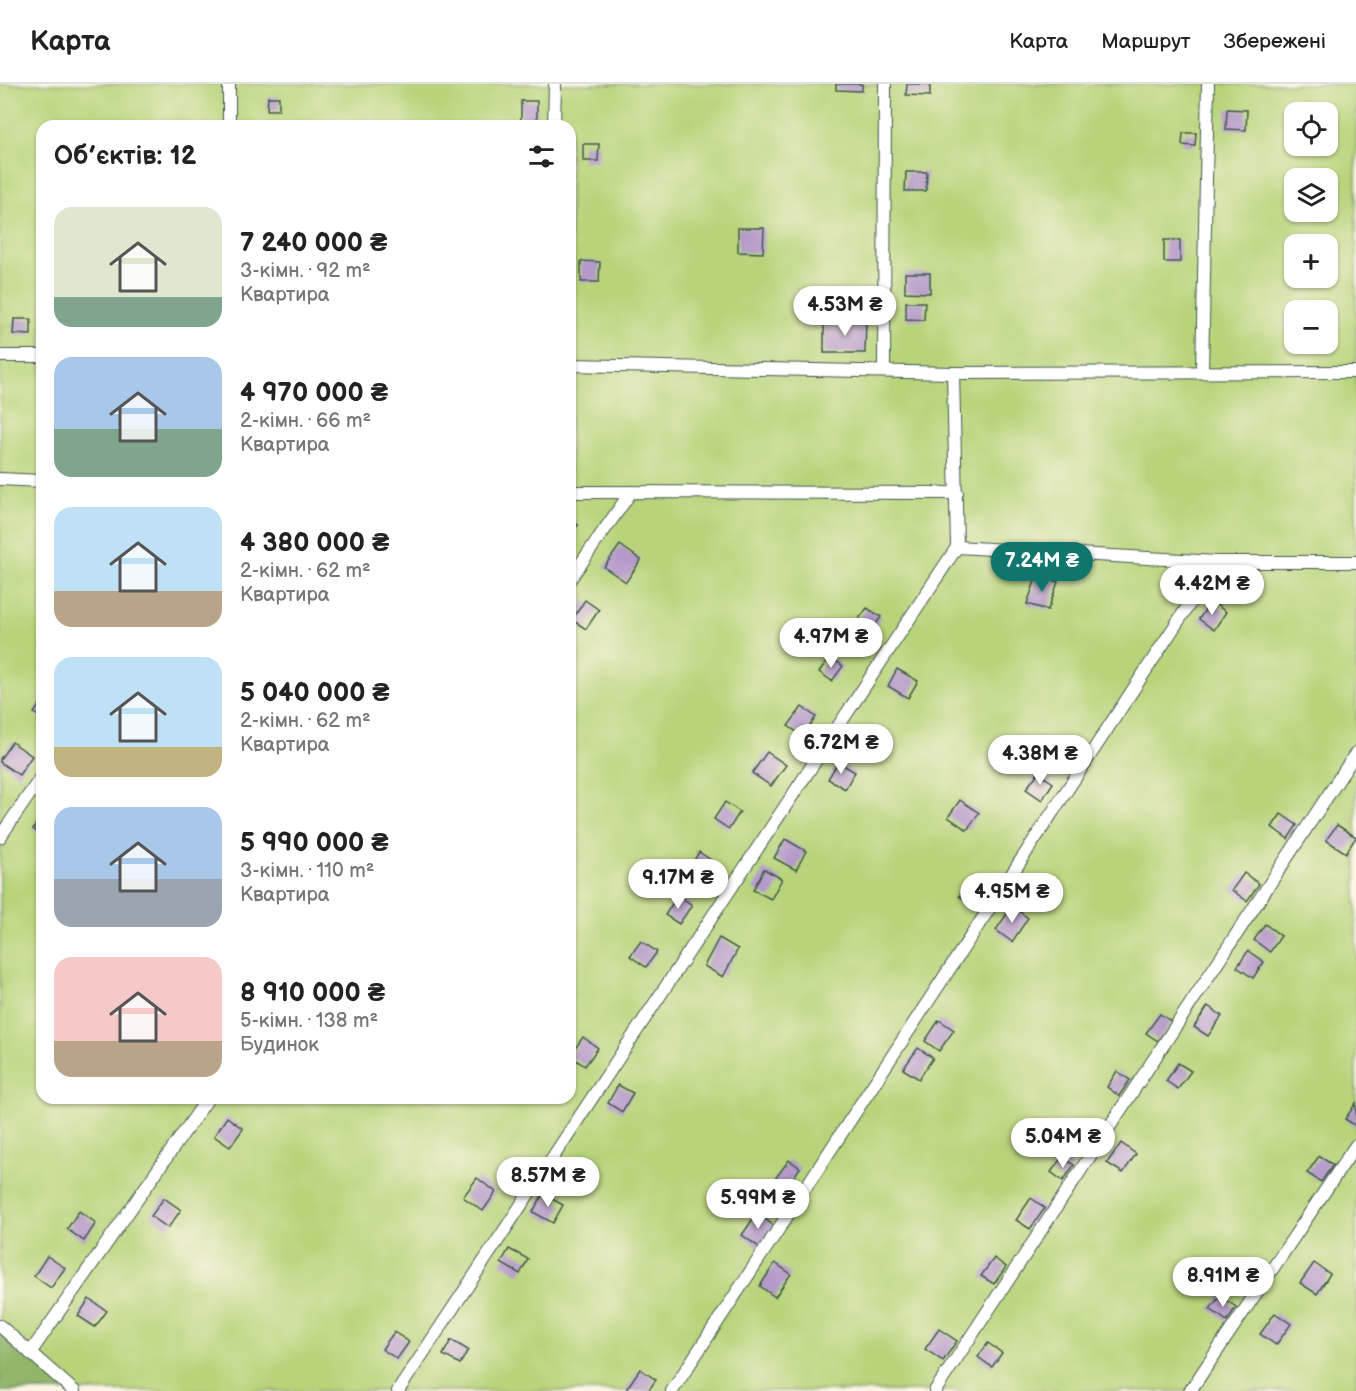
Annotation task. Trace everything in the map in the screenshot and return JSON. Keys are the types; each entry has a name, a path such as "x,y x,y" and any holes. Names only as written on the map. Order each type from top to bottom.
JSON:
{"lane":[{"path":"229,120 230,84"},
{"path":"554,120 555,84"},
{"path":"884,371 885,84"},
{"path":"1202,371 1208,84"},
{"path":"0,356 36,356"},
{"path":"576,365 952,373 1356,372"},
{"path":"398,1391 957,548 952,373"},
{"path":"0,479 36,481"},
{"path":"576,492 957,493"},
{"path":"576,570 631,492"},
{"path":"957,548 1217,562 1356,562"},
{"path":"672,1391 1217,562"},
{"path":"935,1391 1356,753"},
{"path":"0,837 36,785"},
{"path":"30,1353 204,1104"},
{"path":"1190,1391 1356,1145"},
{"path":"0,1326 74,1391"}],"green space":[{"path":"0,84 1356,84 1356,1391 74,1391 0,1326"},
{"path":"0,1326 74,1391 0,1391"}],"building":[{"path":"836,84 862,84 862,91 836,90"},
{"path":"907,84 930,84 930,96 906,95"},
{"path":"268,97 279,97 279,110 267,110"},
{"path":"521,101 537,101 537,120 521,120"},
{"path":"1227,109 1247,110 1246,130 1226,129"},
{"path":"1183,133 1196,133 1195,146 1182,145"},
{"path":"583,144 599,144 598,161 583,161"},
{"path":"906,172 927,172 926,191 905,191"},
{"path":"738,228 764,228 763,253 738,252"},
{"path":"1164,240 1180,240 1180,262 1164,262"},
{"path":"581,261 600,262 599,282 581,282"},
{"path":"905,273 930,273 930,293 905,292"},
{"path":"906,302 925,302 924,320 906,319"},
{"path":"14,319 31,319 31,335 13,334"},
{"path":"824,320 866,321 865,353 824,353"},
{"path":"620,545 641,560 626,582 604,567"},
{"path":"1037,575 1058,582 1048,610 1027,604"},
{"path":"585,600 599,610 586,629 576,623 576,614"},
{"path":"1211,601 1226,612 1214,630 1199,619"},
{"path":"867,608 881,617 869,634 855,624"},
{"path":"830,657 843,666 832,681 819,672"},
{"path":"897,669 918,681 908,698 888,686"},
{"path":"802,707 816,717 803,736 788,726"},
{"path":"12,742 32,756 19,775 0,762"},
{"path":"767,752 786,765 771,786 752,773"},
{"path":"838,762 855,772 845,789 828,779"},
{"path":"1038,773 1053,783 1042,800 1026,789"},
{"path":"960,800 979,813 967,830 948,817"},
{"path":"725,802 740,812 729,829 714,819"},
{"path":"1281,814 1297,825 1288,839 1272,827"},
{"path":"1337,825 1356,837 1346,853 1326,840"},
{"path":"785,839 806,851 796,870 774,858"},
{"path":"699,852 714,862 703,878 689,869"},
{"path":"764,869 782,879 771,899 753,890"},
{"path":"1244,873 1259,884 1247,901 1232,890"},
{"path":"972,877 987,887 974,907 959,896"},
{"path":"678,895 692,905 679,924 665,915"},
{"path":"1012,906 1028,918 1012,942 996,930"},
{"path":"1265,924 1281,936 1270,952 1254,940"},
{"path":"719,938 738,949 723,977 704,966"},
{"path":"641,941 657,952 646,967 630,956"},
{"path":"1248,951 1264,962 1253,978 1237,967"},
{"path":"1208,1006 1222,1016 1208,1036 1194,1027"},
{"path":"1160,1014 1172,1022 1158,1041 1146,1033"},
{"path":"939,1020 954,1030 939,1051 925,1041"},
{"path":"583,1037 598,1048 585,1066 576,1060 576,1047"},
{"path":"918,1048 933,1058 919,1079 903,1069"},
{"path":"1178,1063 1191,1071 1178,1089 1166,1081"},
{"path":"1117,1071 1130,1080 1119,1096 1107,1087"},
{"path":"618,1085 633,1093 622,1112 608,1103"},
{"path":"1356,1103 1356,1126 1345,1119"},
{"path":"227,1117 243,1129 230,1147 214,1136"},
{"path":"1121,1143 1136,1154 1123,1173 1107,1163"},
{"path":"1319,1156 1333,1165 1321,1182 1307,1173"},
{"path":"1062,1157 1074,1165 1063,1181 1051,1172"},
{"path":"789,1160 800,1168 784,1191 772,1183"},
{"path":"477,1178 496,1192 483,1211 463,1197"},
{"path":"543,1194 563,1205 553,1223 533,1212"},
{"path":"164,1198 181,1210 168,1228 151,1216"},
{"path":"1031,1198 1045,1208 1030,1229 1016,1220"},
{"path":"79,1211 96,1223 84,1241 67,1229"},
{"path":"757,1213 774,1226 759,1247 742,1235"},
{"path":"509,1249 528,1259 520,1274 501,1263"},
{"path":"47,1256 65,1268 51,1288 34,1276"},
{"path":"994,1258 1006,1267 994,1284 981,1276"},
{"path":"775,1263 791,1274 775,1297 760,1286"},
{"path":"1314,1263 1330,1274 1317,1294 1300,1283"},
{"path":"1220,1296 1236,1307 1227,1321 1210,1309"},
{"path":"89,1299 107,1311 95,1327 78,1316"},
{"path":"1275,1313 1291,1324 1276,1345 1260,1334"},
{"path":"939,1329 957,1341 943,1361 925,1349"},
{"path":"394,1332 409,1342 397,1359 382,1349"},
{"path":"451,1340 468,1350 460,1364 443,1355"},
{"path":"988,1343 1002,1353 992,1367 978,1357"},
{"path":"640,1369 656,1380 648,1391 625,1391"}]}
